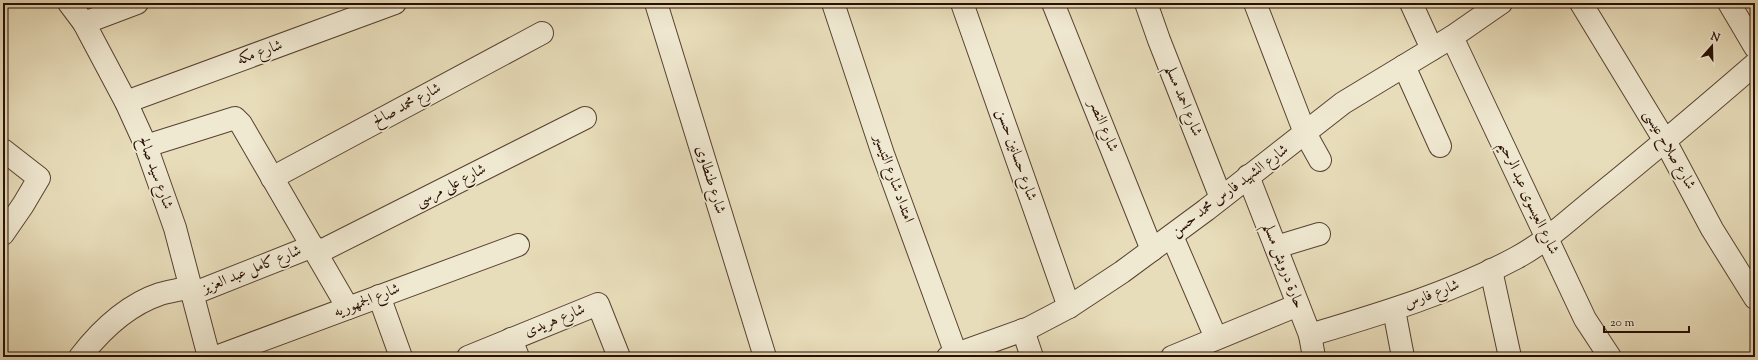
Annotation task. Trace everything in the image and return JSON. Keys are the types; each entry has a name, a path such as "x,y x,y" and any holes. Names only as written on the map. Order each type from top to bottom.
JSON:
{"street":[{"name":"شارع سيد صالح","path":"68,3 84,23 126,102 146,146 175,228 209,357"},
{"path":"84,23 137,3"},
{"name":"شارع مكه","path":"126,102 395,3"},
{"name":"شارع طنطاوى","path":"656,3 765,357"},
{"name":"امتداد شارع التيسير","path":"833,3 952,356"},
{"name":"شارع حسانين حسن","path":"962,3 1069,307"},
{"name":"شارع النصر","path":"1053,3 1152,250"},
{"name":"شارع احمد مسلم","path":"1146,3 1158,40 1221,198"},
{"path":"1255,3 1305,134 1320,160"},
{"path":"1411,3 1432,49"},
{"name":"شارع الشهيد فارس محمد حسن","path":"952,356 1023,330 1069,307 1172,236 1343,103 1452,37 1501,3"},
{"name":"شارع صلاح عيسى","path":"1581,3 1665,141 1712,229 1755,298"},
{"path":"1729,3 1755,47"},
{"name":"شارع محمد صالح","path":"272,178 542,33"},
{"name":"شارع العيسوى عبد الرحيم","path":"1452,37 1585,319 1610,357"},
{"name":"شارع فارس","path":"1310,335 1394,310 1469,281 1517,258 1547,238 1665,141 1755,64"},
{"path":"1404,66 1440,146"},
{"path":"146,146 235,118 242,124 348,308"},
{"name":"شارع على مرسى","path":"314,250 585,118"},
{"path":"3,150 39,178 3,234"},
{"name":"حارة درويش مسلم","path":"1248,176 1310,335 1314,357"},
{"path":"1276,247 1319,234"},
{"path":"1172,236 1216,338"},
{"name":"شارع الجمهوريه","path":"216,357 518,245"},
{"name":"شارع كامل عبد العزيز","path":"80,357 104,328 130,308 159,295 191,290 314,250"},
{"path":"1491,270 1510,357"},
{"path":"379,296 402,357"},
{"name":"شارع هريدى","path":"468,357 515,348 598,304 619,357"},
{"path":"1172,357 1298,305"},
{"path":"1394,310 1403,357"},
{"path":"1023,330 1032,357"}]}
